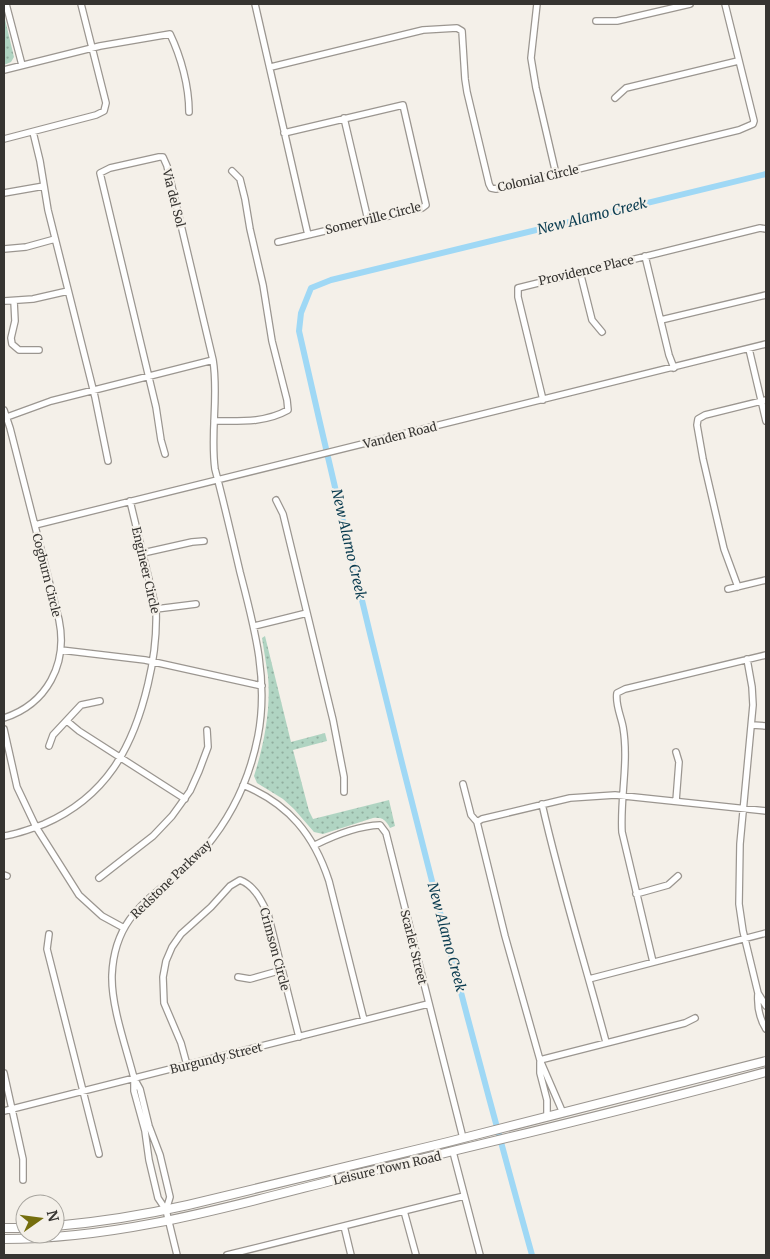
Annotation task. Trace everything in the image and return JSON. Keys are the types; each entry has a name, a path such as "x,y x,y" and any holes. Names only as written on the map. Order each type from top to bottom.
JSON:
{"main road":[{"name":"Leisure Town Road","path":"65,1225 166,1210 485,1133 766,1061"},
{"name":"Leisure Town Road","path":"4,1239 87,1234 169,1220 518,1136 766,1072"}],"street":[{"path":"6,4 22,65"},
{"path":"4,139 96,115 104,111 105,99 81,4"},
{"path":"255,4 271,67 287,150 308,235"},
{"path":"536,4 531,58 556,174"},
{"path":"596,21 617,22 690,4"},
{"name":"Colonial Circle","path":"271,67 424,30 457,28 462,31 464,36 465,80 489,184 491,188 496,189 750,127 754,121 725,4"},
{"path":"4,70 92,48 170,34 177,47 189,95 188,112"},
{"path":"615,98 626,88 738,61"},
{"name":"Somerville Circle","path":"278,242 422,208 426,205 403,105 284,132"},
{"path":"344,118 368,220"},
{"path":"33,132 55,239 93,390 108,461"},
{"name":"Via del Sol","path":"148,376 100,172 151,158 163,157 167,166 216,377 213,455 218,479"},
{"path":"214,421 245,422 276,416 288,410 272,340 264,285 250,229 245,199 240,179 232,171"},
{"path":"4,193 44,186"},
{"name":"Providence Place","path":"543,400 518,297 518,288 760,228 766,229"},
{"path":"4,249 26,247 55,239"},
{"path":"645,256 669,355 674,368"},
{"path":"580,272 592,320 602,332"},
{"path":"4,301 33,299 68,291"},
{"path":"660,320 766,295"},
{"path":"14,301 15,320 11,338 12,344 19,350 39,350"},
{"name":"Vanden Road","path":"35,525 766,344"},
{"path":"749,349 764,400 766,421"},
{"path":"7,417 51,401 213,360"},
{"path":"148,376 165,454"},
{"path":"738,587 724,549 697,425 698,419 705,415 764,400"},
{"name":"Cogburn Circle","path":"4,410 59,620 61,650 55,672 42,693 28,706 4,718"},
{"name":"Redstone Parkway","path":"166,1210 158,1200 149,1160 145,1130 134,1091 134,1078 114,996 112,977 116,952 124,928 140,906 189,865 204,849 227,817 243,785 258,738 262,712 260,656 218,479"},
{"path":"276,500 283,514 333,720 344,777 344,792"},
{"name":"Engineer Circle","path":"4,836 36,827 60,817 80,804 99,787 121,758 134,732 153,662 156,642 156,609 130,501"},
{"path":"143,553 204,541"},
{"path":"728,589 766,580"},
{"path":"156,609 196,604"},
{"path":"254,626 307,613"},
{"path":"61,650 153,662 262,686"},
{"path":"654,962 622,832 625,742 617,693 625,689 766,655"},
{"path":"747,659 752,687 752,725 743,809 739,904 758,993 766,1006"},
{"path":"50,746 52,735 81,705 100,701"},
{"path":"67,721 79,731 184,799"},
{"path":"752,725 766,726"},
{"path":"4,729 17,787 36,827 79,895 102,916 124,928"},
{"path":"99,878 153,836 172,816 184,799 199,771 208,747 207,730"},
{"path":"676,752 679,762 676,801"},
{"path":"463,784 472,815 477,822 505,936 540,1060 563,1113"},
{"path":"243,785 283,807 299,823 315,845 329,881 364,1020"},
{"path":"477,822 482,818 570,798 622,795 766,811"},
{"path":"542,804 571,919 590,979 606,1042"},
{"name":"Scarlet Street","path":"315,845 346,831 380,825 386,833 463,1138"},
{"path":"636,894 668,885 678,876"},
{"name":"Crimson Circle","path":"186,1065 181,1043 164,1003 163,977 166,961 180,934 211,907 230,886 240,880 249,884 261,899 268,914 299,1037"},
{"path":"590,979 766,932"},
{"path":"49,934 46,949 99,1154"},
{"path":"238,977 250,979 282,970"},
{"path":"758,993 757,1003 766,1029"},
{"name":"Burgundy Street","path":"4,1111 428,1004"},
{"path":"540,1060 695,1018"},
{"path":"540,1060 540,1073 547,1100 547,1117"},
{"path":"4,1073 23,1159 23,1180"},
{"name":"Redstone Parkway","path":"134,1078 140,1089 149,1126 160,1155 166,1179 170,1197 166,1210"},
{"path":"453,1152 480,1255"},
{"path":"227,1255 464,1196"},
{"path":"166,1210 177,1255"},
{"path":"404,1211 416,1255"},
{"path":"344,1226 351,1255"}],"green space":[{"path":"4,15 14,57 11,62 4,65"},
{"path":"265,636 291,742 325,733 327,741 293,750 309,811 313,819 389,800 395,826 390,828 383,820 373,818 323,834 314,832 283,799 257,783 254,776 264,739 268,714 269,688 262,638"}],"waterway":[{"name":"New Alamo Creek","path":"532,1255 439,910 381,679 299,331 301,313 311,288 331,280 766,174"}]}
